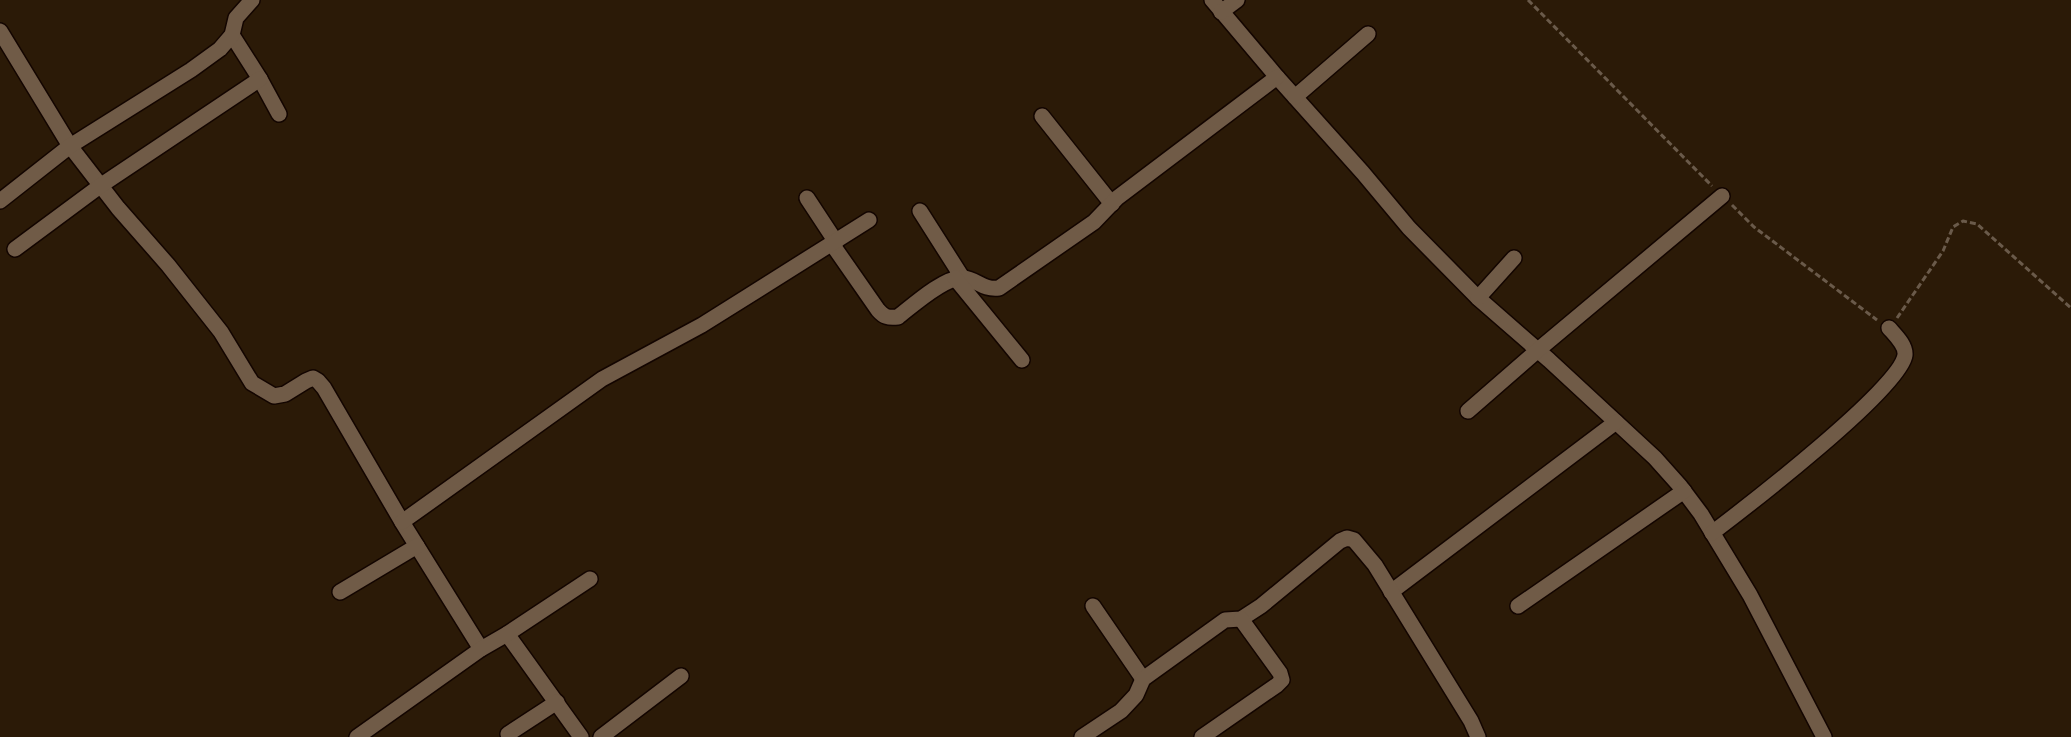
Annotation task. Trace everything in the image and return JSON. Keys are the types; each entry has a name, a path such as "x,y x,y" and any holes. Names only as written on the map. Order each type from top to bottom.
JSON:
{"street":[{"path":"0,201 70,146 191,70 220,49 232,35 236,18 252,0"},
{"path":"1237,0 1217,6 1276,77 1363,173 1409,228 1478,298 1655,458 1684,491 1750,595 1824,737"},
{"path":"0,31 70,146 100,186 168,265 221,332 252,383 274,396 285,394 313,378 318,381 481,649"},
{"path":"1295,97 1368,34"},
{"path":"232,35 279,114"},
{"path":"807,198 878,310 890,318 898,316 941,285 958,278 983,287 999,288 1094,222 1112,204 1276,77"},
{"path":"15,249 100,186 260,79"},
{"path":"1042,116 1112,204"},
{"path":"1468,411 1722,196"},
{"path":"920,211 958,278 1022,360"},
{"path":"402,522 602,379 702,325 869,220"},
{"path":"1478,298 1515,258"},
{"path":"1712,533 1803,460 1860,410 1900,368 1905,354 1902,344 1889,328"},
{"path":"1391,591 1616,422"},
{"path":"1518,606 1684,491"},
{"path":"1082,737 1121,711 1136,695 1143,679 1225,620 1241,619 1274,597 1340,541 1347,538 1354,540 1368,556 1471,721 1478,737"},
{"path":"340,592 417,546"},
{"path":"357,737 481,649 590,579"},
{"path":"1093,606 1143,679"},
{"path":"1202,737 1282,680 1281,673 1241,619"},
{"path":"507,634 581,737"},
{"path":"601,737 681,676"},
{"path":"508,734 557,702"}],"path":[{"path":"1528,0 1754,227 1883,325 1889,328 1937,261 1953,227 1963,221 1977,224 2071,308"}]}
